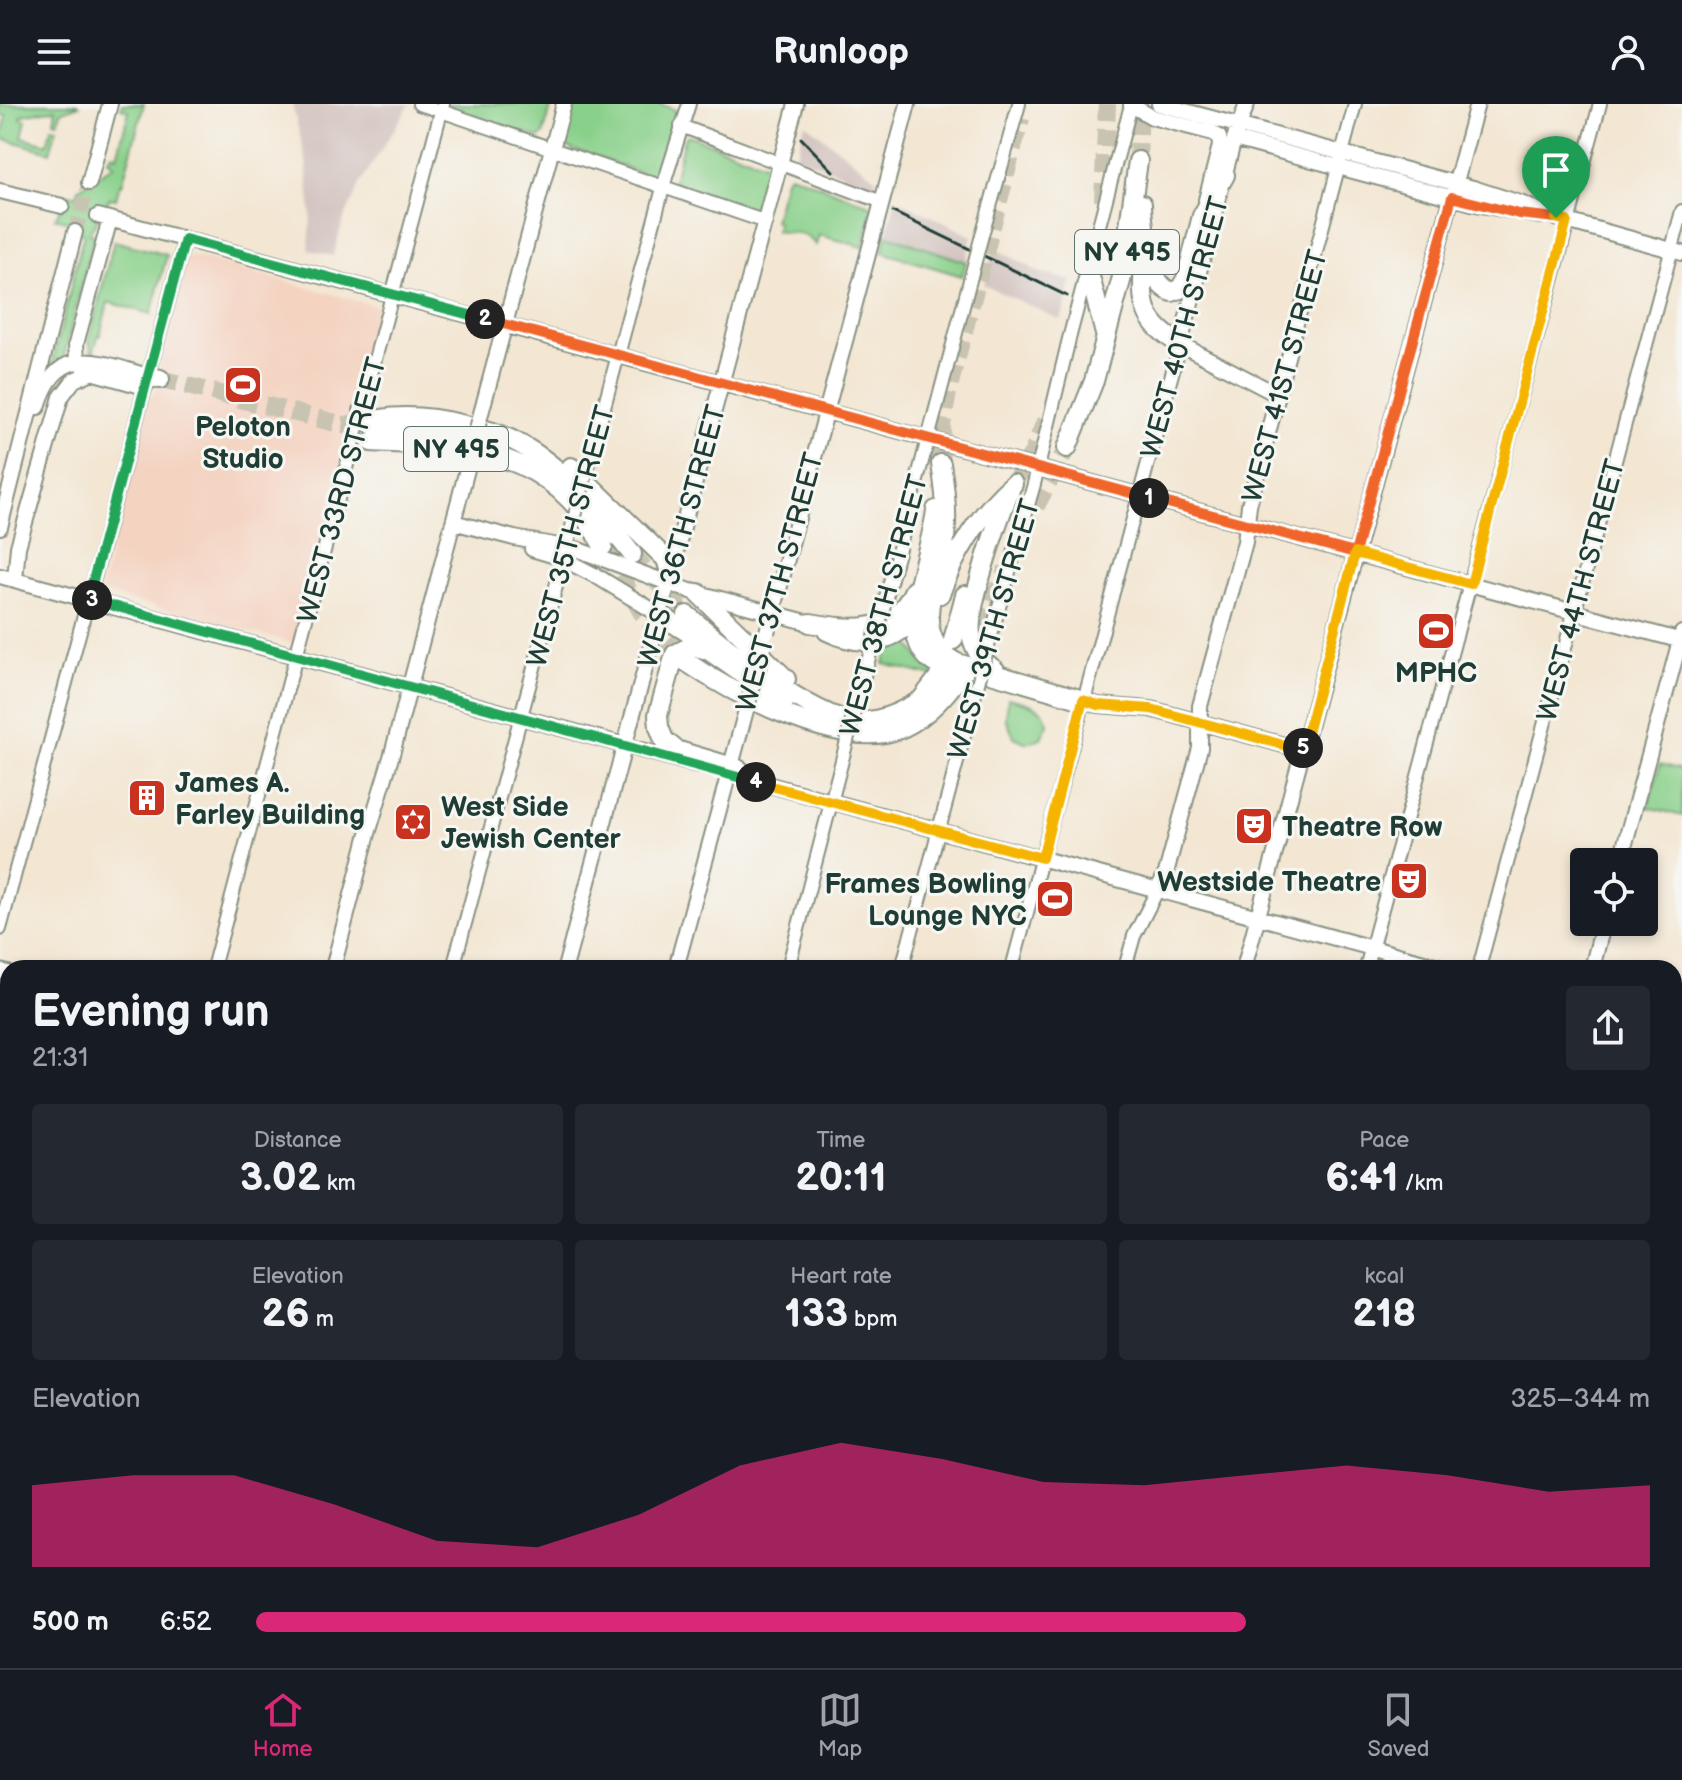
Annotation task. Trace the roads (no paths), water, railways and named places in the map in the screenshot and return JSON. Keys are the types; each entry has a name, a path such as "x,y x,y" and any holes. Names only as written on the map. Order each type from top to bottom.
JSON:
{"highway":[{"name":"NY 495","path":"1067,448 1088,398 1129,246 1138,161 1145,242"},
{"path":"1145,242 1159,283 1169,291 1176,291 1186,279 1202,216 1225,175"},
{"path":"1145,242 1141,281 1144,306 1155,326 1180,344"},
{"path":"1088,269 1104,325 1105,341"},
{"path":"371,415 377,427 469,436 514,448 543,467"},
{"name":"NY 495","path":"371,415 431,418 500,434 543,467 579,489 632,554"},
{"path":"363,440 371,433 466,441 510,452 543,467"},
{"path":"500,434 528,440 587,481 666,559 669,583"},
{"path":"982,680 945,655 934,641 929,623 929,601 945,535 941,464 935,522 914,618 916,641 932,664 982,680 1005,678 1083,700"},
{"name":"NY 495","path":"543,467 573,501 603,546"},
{"path":"982,680 947,647 937,625 937,608 965,539 995,500 1013,484"},
{"path":"953,640 982,534 1013,484"},
{"path":"1005,678 982,658 971,634 971,621 992,539 1013,484"},
{"path":"810,623 864,628 885,622 905,608 922,573"},
{"path":"698,593 806,702"},
{"path":"660,615 777,698 828,727"},
{"path":"685,661 719,682 799,720 854,734 887,733 908,724 938,702 946,680 919,701 890,716 858,722 829,715 733,651 687,615"},
{"path":"810,623 852,641 869,642 895,636 914,618"},
{"path":"708,650 691,646 675,654 659,712 662,736 672,748 758,782"},
{"path":"872,734 901,722 919,701"}],"main road":[{"path":"89,183 110,104"},
{"path":"335,960 564,104"},
{"name":"WEST 36TH STREET","path":"567,960 796,104"},
{"name":"WEST 37TH STREET","path":"678,960 908,104"},
{"path":"1130,104 1150,104"},
{"path":"1130,104 1152,117 1523,204 1562,220 1677,252"},
{"path":"1159,104 1232,135"},
{"name":"WEST 40TH STREET","path":"1202,216 1247,104"},
{"path":"1246,960 1477,104"},
{"name":"WEST 40TH STREET","path":"1180,344 1225,175 1232,135"},
{"path":"0,191 62,206"},
{"path":"152,382 90,373 77,360 76,344 104,217 1574,612 1681,638 1624,848"},
{"path":"18,464 24,426 75,232"},
{"path":"1180,344 1278,395"},
{"path":"0,527 18,464 48,383 61,368 77,360 91,360 152,382"},
{"path":"90,373 74,380 61,397 7,578 625,746 730,770"},
{"name":"WEST 41ST STREET","path":"1158,889 1166,873 1200,748 1200,706 1245,541 1249,505 1278,395"},
{"path":"453,522 810,623"},
{"path":"566,554 660,615"},
{"path":"1083,700 1098,705 1135,706 1302,750"},
{"path":"758,782 1416,960"},
{"path":"1594,960 1600,936"}],"street":[{"name":"WEST 35TH STREET","path":"455,960 663,187 689,104"},
{"name":"WEST 38TH STREET","path":"790,960 1019,104"},
{"name":"WEST 39TH STREET","path":"904,960 937,831 982,680 991,635 1130,104"},
{"name":"WEST 41ST STREET","path":"1278,395 1355,104"},
{"path":"1368,960 1529,363 1562,220 1600,104"},
{"path":"434,107 766,222"},
{"name":"WEST 33RD STREET","path":"215,960 297,656 371,415 392,295 434,107"},
{"path":"681,126 882,202"},
{"name":"WEST 44TH STREET","path":"1481,960 1574,612 1677,252 1682,211"},
{"path":"0,929 88,599 152,382 185,239"},
{"name":"WEST 40TH STREET","path":"1014,960 1180,344"},
{"name":"WEST 41ST STREET","path":"1127,960 1134,936 1158,889"}],"tunnel":[{"path":"1103,201 1107,104"},
{"path":"1138,161 1140,104"},
{"path":"941,464 942,425 949,387 1021,118"},
{"path":"75,232 89,183"},
{"path":"160,379 344,425 373,420"},
{"path":"1013,484 1033,452 1046,419"},
{"path":"1023,530 1067,448"},
{"path":"606,552 642,613 685,661"},
{"path":"632,554 687,615"},
{"path":"971,651 1007,569"}],"railway":[{"path":"801,138 833,171"},
{"path":"893,212 1067,296"}],"place":[{"name":"Peloton Studio","path":"243,385"},
{"name":"MPHC","path":"1436,631"},
{"name":"James A. Farley Building","path":"147,798"},
{"name":"West Side Jewish Center","path":"413,822"},
{"name":"Theatre Row","path":"1254,826"},
{"name":"Westside Theatre","path":"1409,881"},
{"name":"Frames Bowling Lounge NYC","path":"1055,899"}]}
